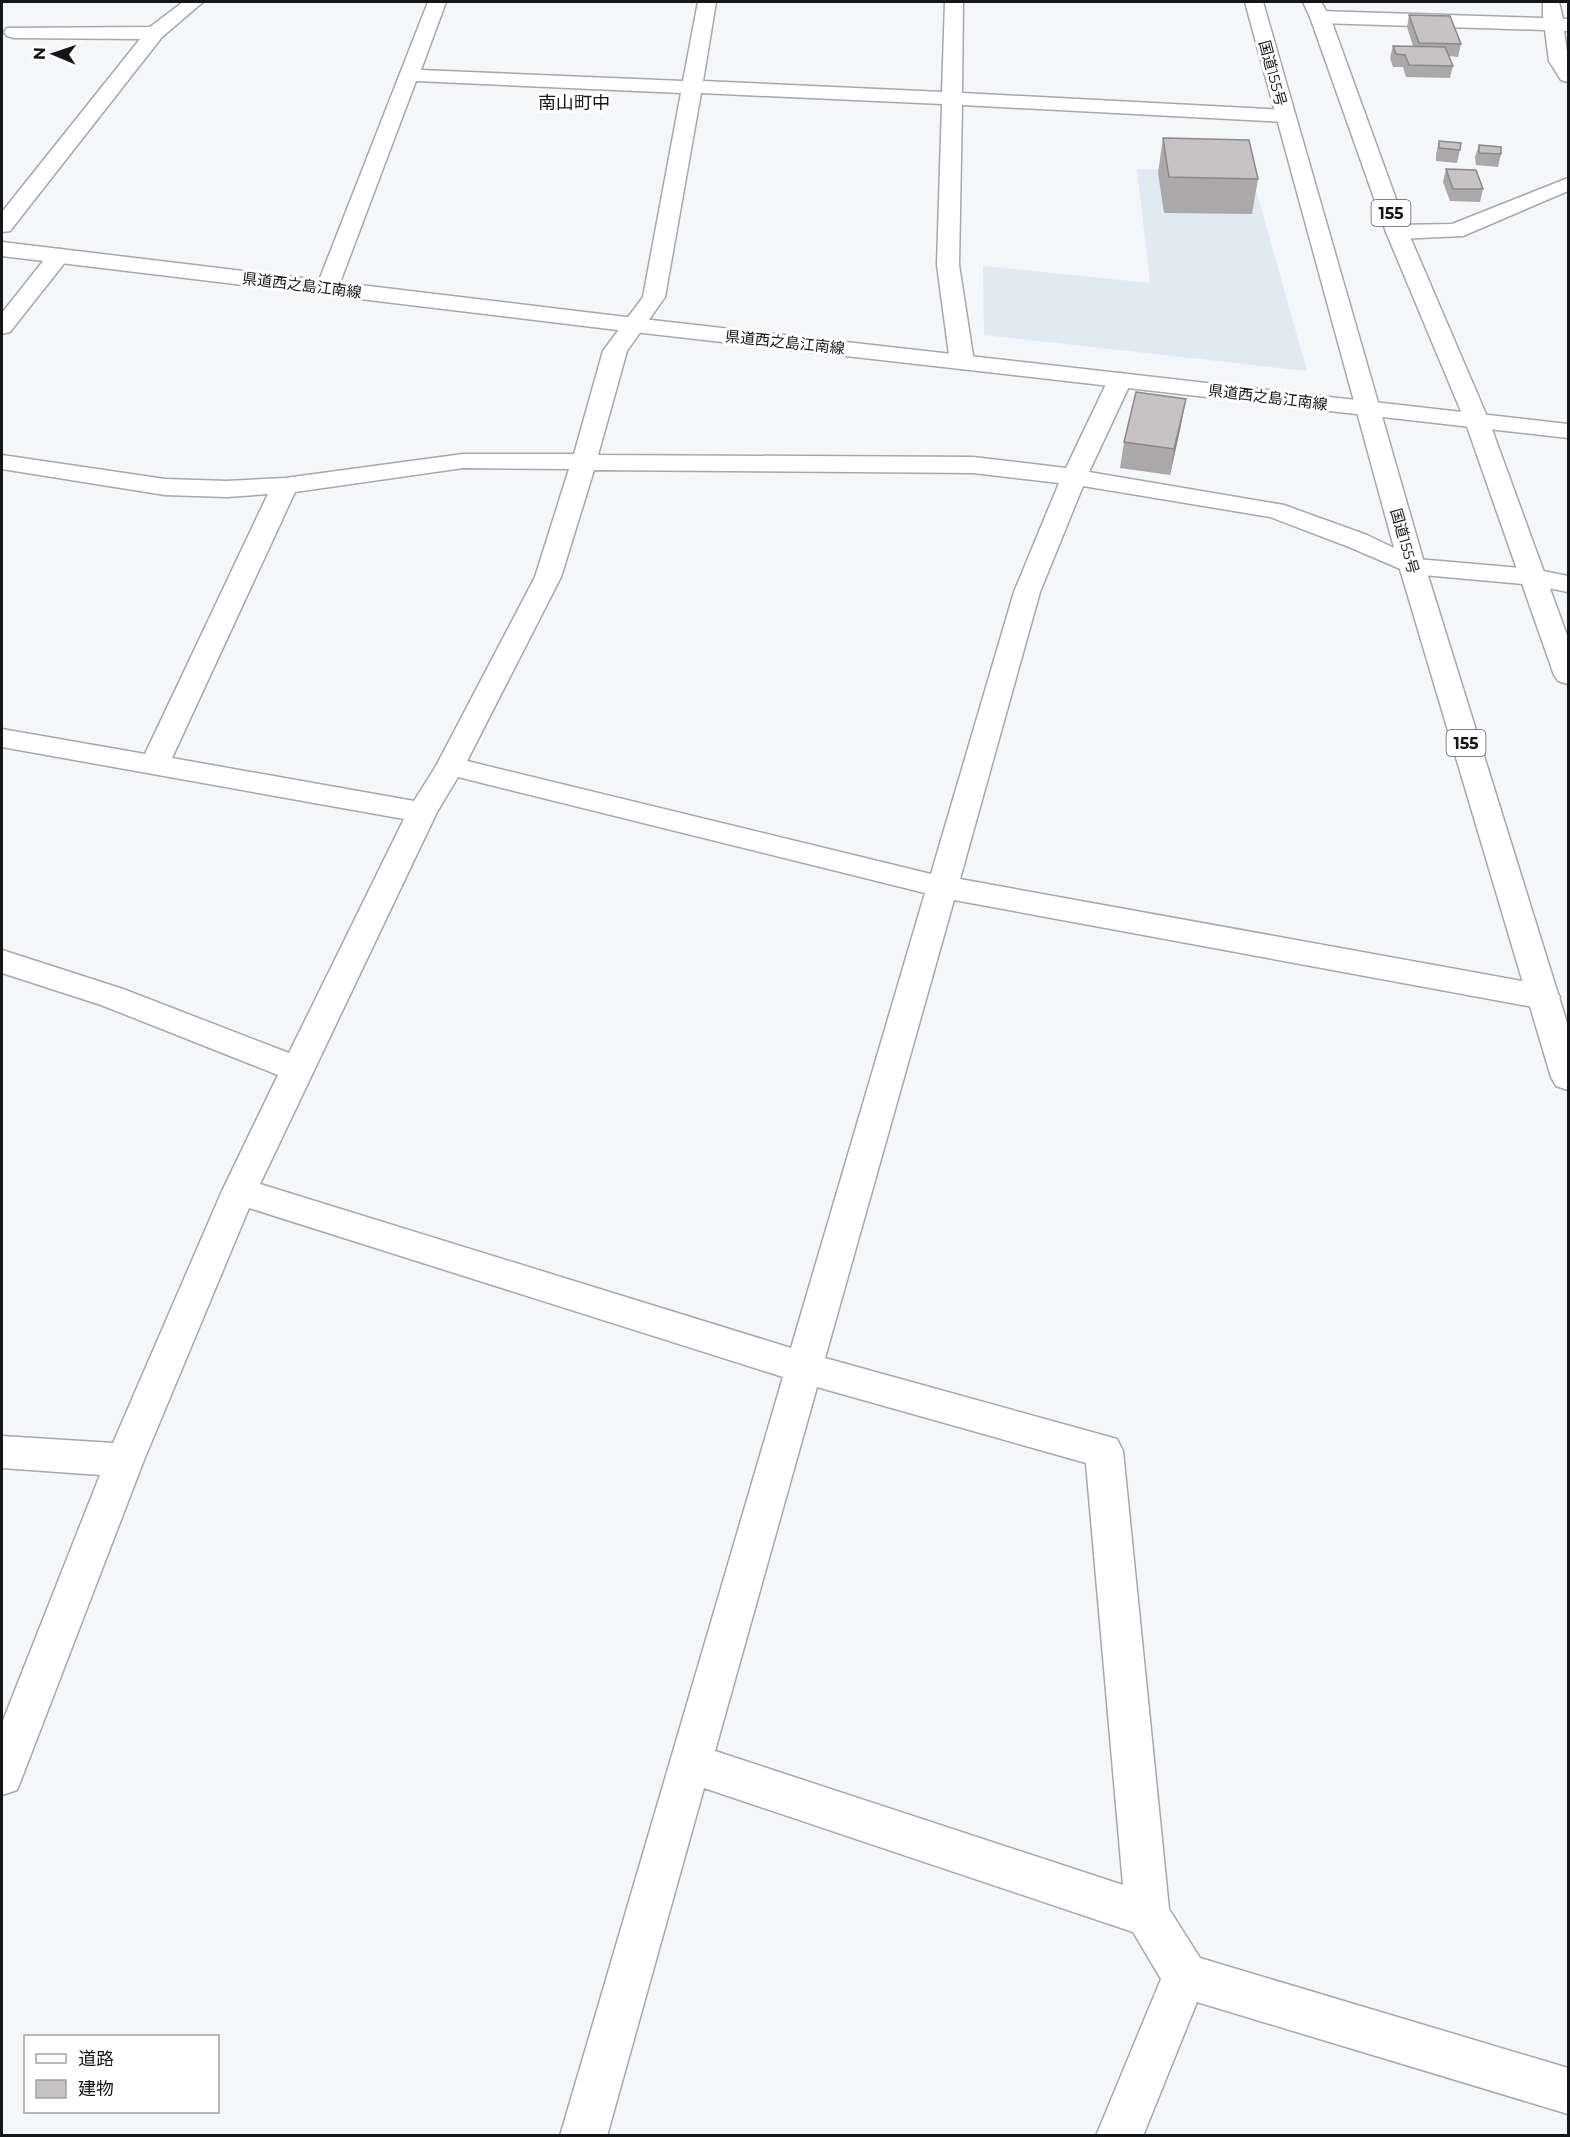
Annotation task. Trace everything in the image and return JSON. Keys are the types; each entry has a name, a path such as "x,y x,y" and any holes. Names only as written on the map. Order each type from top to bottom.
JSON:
{"main road":[{"path":"2,226 155,33 194,2"},
{"path":"327,288 437,2"},
{"path":"2,1775 125,1460 239,1191 422,812 450,766 548,578 568,519 615,351 654,297 707,2"},
{"path":"954,2 948,264 962,362"},
{"name":"国道155号","path":"1254,2 1412,566 1569,1077"},
{"path":"1550,2 1561,25 1559,61 1569,76"},
{"path":"1316,9 1561,25"},
{"name":"155","path":"1316,9 1397,232 1478,421 1569,675"},
{"path":"14,32 155,33"},
{"path":"409,75 692,89 951,98 1285,116"},
{"path":"1397,232 1455,231 1569,184"},
{"name":"県道西之島江南線","path":"2,249 634,325 1569,431"},
{"path":"2,327 59,256"},
{"path":"583,2136 1027,592 1074,477 1120,380"},
{"path":"2,462 165,487 227,489 285,486 463,461 973,465 1074,477 1275,510 1358,541 1412,566 1533,577 1569,584"},
{"path":"154,765 285,486"},
{"path":"2,738 422,812"},
{"path":"450,766 942,887 1544,997"},
{"path":"2,961 112,997 297,1069"},
{"path":"239,1191 804,1368 1104,1451 1148,1915 1185,1976 1569,2091"},
{"path":"2,1452 125,1460"},
{"path":"689,1763 1148,1915"},
{"path":"1119,2136 1185,1976"}],"shaded area":[{"path":"1137,169 1251,172 1307,371 984,335 983,266 1150,283"}],"building":[{"path":"1409,15 1450,16 1461,44 1419,43"},
{"path":"1393,46 1445,47 1453,66 1409,65 1405,55 1396,54"},
{"path":"1163,138 1249,140 1258,179 1169,177"},
{"path":"1439,141 1461,143 1460,150 1439,148"},
{"path":"1479,145 1501,147 1501,154 1479,153"},
{"path":"1446,169 1476,170 1483,189 1453,189"},
{"path":"1136,392 1186,399 1174,449 1124,442"}],"district":[{"name":"南山町中","path":"574,103"}]}
